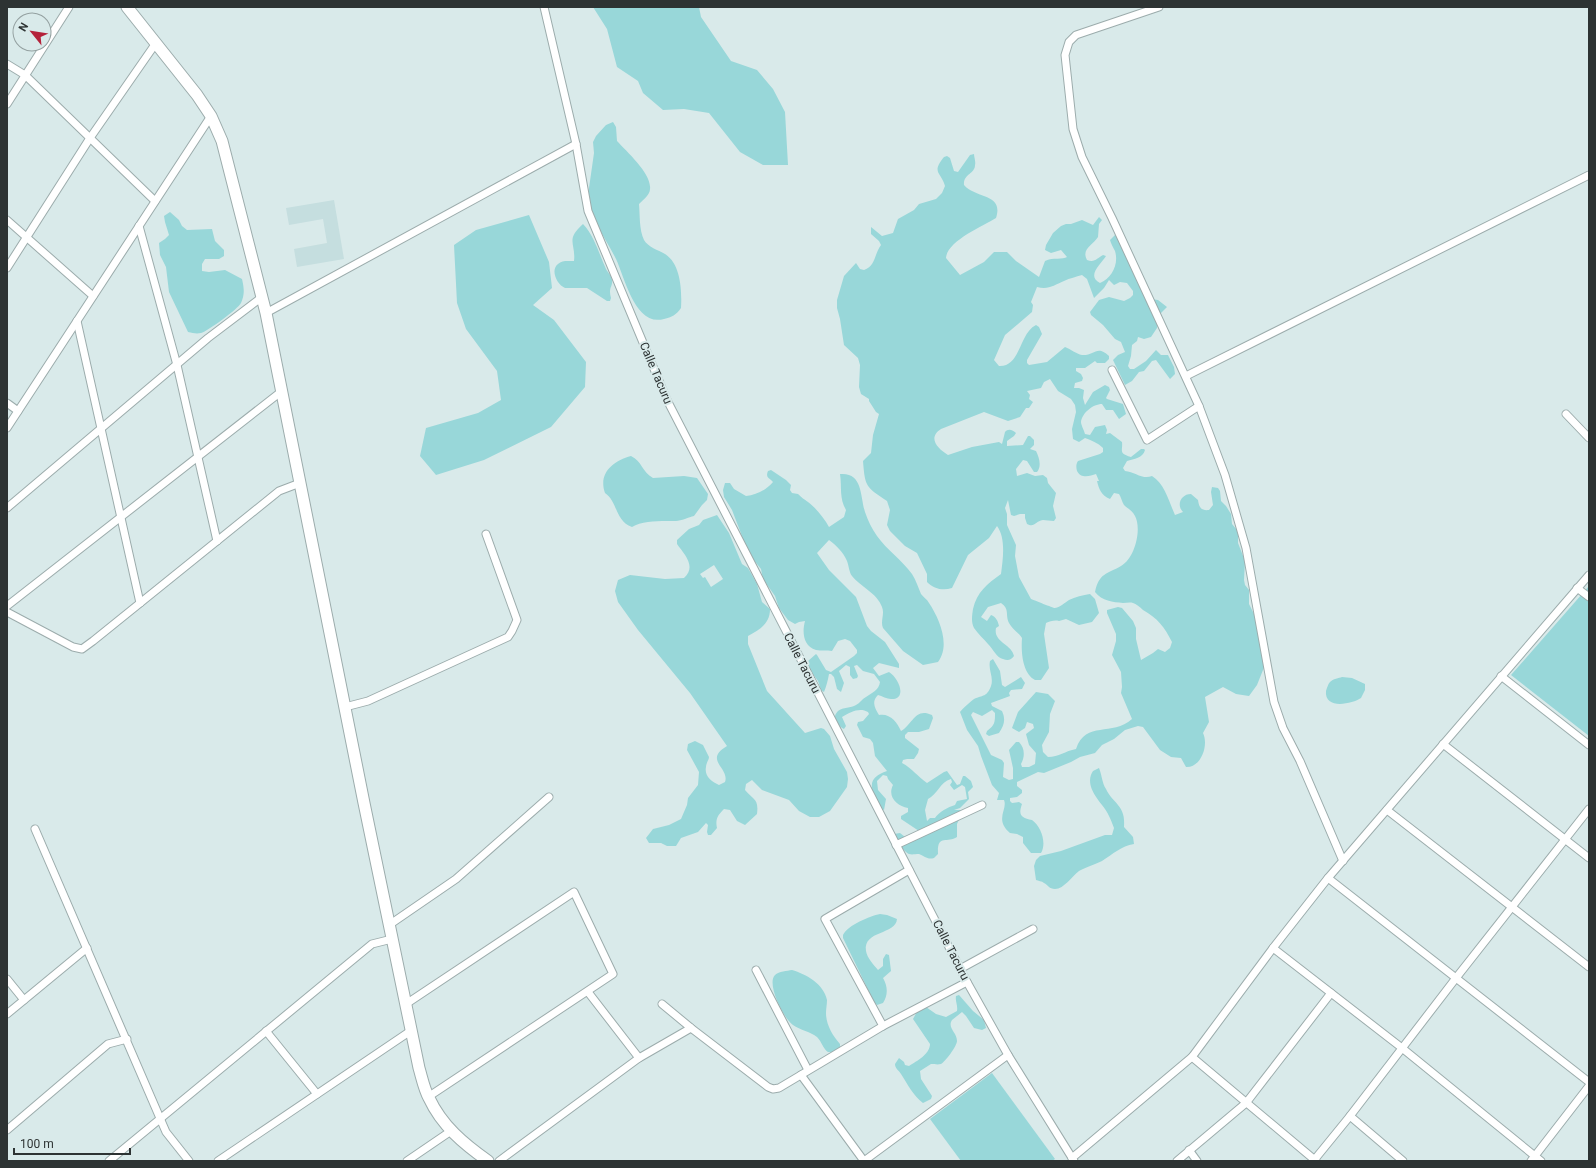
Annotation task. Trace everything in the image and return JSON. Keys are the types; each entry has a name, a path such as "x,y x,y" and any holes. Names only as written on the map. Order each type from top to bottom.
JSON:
{"main road":[{"path":"127,7 197,95 211,116 222,141 266,313 419,1068 428,1097 441,1119 451,1131 488,1161"}],"street":[{"path":"7,104 69,7"},
{"name":"Calle Tacuru","path":"544,7 576,144 588,211 667,400 960,969 1008,1055 1073,1160"},
{"path":"1159,7 1076,34 1069,42 1065,55 1073,129 1082,157 1200,406 1225,475 1246,548 1274,702 1283,728 1300,761 1343,861"},
{"path":"7,268 90,138 156,43"},
{"path":"7,64 25,76 155,201"},
{"path":"7,428 211,116"},
{"path":"266,313 576,144"},
{"path":"1186,376 1589,175"},
{"path":"7,220 93,296"},
{"path":"139,226 177,365 217,541"},
{"path":"7,508 177,365 262,297"},
{"path":"77,322 140,603"},
{"path":"1112,370 1147,440 1200,406"},
{"path":"7,606 282,391"},
{"path":"7,403 18,411"},
{"path":"1566,414 1589,438"},
{"path":"7,612 73,648 82,649 279,490 300,483"},
{"path":"345,707 368,701 508,637 517,620 486,534"},
{"path":"1073,1160 1192,1057 1273,948 1328,878 1589,575"},
{"path":"1577,588 1589,597"},
{"path":"1502,676 1589,745"},
{"path":"1443,744 1589,858"},
{"path":"389,925 456,879 549,797"},
{"path":"896,845 982,805"},
{"path":"1192,1057 1315,1160 1510,908 1589,809"},
{"path":"1387,810 1510,908 1589,967"},
{"path":"35,829 166,1132 189,1161"},
{"path":"883,1026 825,919 909,870"},
{"path":"1328,878 1589,1082"},
{"path":"406,1004 574,892 612,974 588,992 428,1097"},
{"path":"960,969 1033,929"},
{"path":"109,1161 372,944 392,939"},
{"path":"7,1014 87,948"},
{"path":"1273,948 1402,1048 1533,1159 1541,1161"},
{"path":"756,970 808,1070"},
{"path":"7,979 24,1000"},
{"path":"662,1004 768,1087 773,1089 779,1088 883,1026 967,982"},
{"path":"588,992 639,1058"},
{"path":"1177,1161 1246,1103 1331,993"},
{"path":"499,1161 639,1058 691,1028"},
{"path":"218,1161 412,1030"},
{"path":"266,1031 317,1094"},
{"path":"7,1130 108,1044 127,1039"},
{"path":"801,1075 864,1161 1008,1055"},
{"path":"1533,1159 1589,1086"},
{"path":"1350,1116 1403,1161"},
{"path":"407,1161 451,1131"},
{"path":"1189,1150 1197,1161"}],"shaded area":[{"path":"593,7 699,7 701,17 731,61 757,70 773,89 785,112 788,165 763,165 740,152 709,113 684,109 663,110 643,93 638,81 617,67 607,29"},
{"path":"613,122 616,127 617,141 643,170 650,183 649,193 639,204 642,236 651,246 670,258 679,278 681,286 681,308 674,315 664,319 654,319 646,316 638,309 627,288 616,259 595,220 589,204 588,195 594,153 593,142 596,136 606,125"},
{"path":"974,154 974,168 965,178 964,185 975,193 993,200 996,204 997,210 996,218 966,235 952,246 948,252 946,258 960,275 984,262 994,252 1007,252 1016,261 1039,277 1045,261 1067,257 1061,250 1051,253 1045,250 1046,245 1053,233 1061,226 1082,220 1093,225 1099,217 1102,220 1099,224 1098,237 1088,247 1085,253 1087,260 1090,261 1094,261 1103,255 1106,256 1094,273 1096,280 1100,283 1104,281 1114,270 1116,256 1110,240 1115,235 1118,237 1151,299 1158,300 1167,307 1159,315 1157,328 1151,337 1144,339 1138,337 1137,341 1132,345 1128,366 1130,369 1134,369 1146,361 1156,350 1161,355 1168,355 1174,367 1175,374 1170,379 1156,360 1152,361 1144,371 1139,372 1132,381 1125,385 1113,360 1118,355 1125,352 1121,342 1115,339 1103,325 1091,315 1090,312 1099,300 1109,297 1124,301 1133,295 1133,291 1127,283 1120,282 1114,285 1109,280 1104,288 1094,298 1087,279 1082,275 1048,287 1037,287 1031,302 1033,305 1032,312 1005,335 994,360 999,366 1006,365 1012,361 1030,329 1036,325 1039,327 1042,334 1027,360 1029,365 1047,362 1065,347 1082,355 1101,351 1109,356 1109,359 1105,363 1097,363 1095,361 1085,368 1076,368 1076,371 1081,374 1083,378 1082,381 1075,383 1074,388 1084,390 1083,398 1085,405 1093,392 1105,385 1109,387 1110,390 1106,398 1123,404 1126,414 1119,419 1113,410 1106,410 1102,404 1092,407 1083,415 1081,422 1085,434 1090,435 1095,427 1105,425 1107,430 1106,434 1110,433 1122,442 1122,451 1124,454 1131,457 1141,449 1144,449 1144,453 1142,455 1138,458 1127,461 1123,468 1125,471 1145,477 1152,476 1156,479 1163,488 1175,515 1183,512 1180,503 1182,498 1187,494 1191,494 1198,500 1202,509 1209,510 1213,505 1211,492 1212,487 1218,488 1220,491 1221,501 1231,514 1232,524 1237,530 1238,543 1245,561 1245,585 1249,590 1249,604 1257,620 1265,665 1257,685 1249,696 1236,694 1223,687 1205,697 1209,722 1203,733 1205,738 1204,749 1200,760 1196,764 1186,767 1181,758 1171,757 1160,750 1143,727 1138,726 1125,730 1114,739 1102,745 1095,753 1080,757 1044,773 1038,772 1017,782 1017,786 1022,790 1022,793 1017,797 1010,798 1010,801 1012,803 1019,802 1022,804 1020,811 1021,815 1032,820 1038,826 1043,840 1043,849 1041,853 1031,853 1023,843 1023,837 1010,833 1005,828 1002,819 1005,804 1004,800 997,800 999,793 992,785 978,746 967,730 960,712 974,699 988,692 992,683 990,661 993,659 1000,671 1002,685 1005,687 1021,677 1025,683 1022,689 1011,690 1009,693 1010,696 991,703 992,706 1002,711 1004,717 1004,722 999,733 989,736 986,734 995,721 995,713 992,710 982,716 973,712 971,715 991,755 1002,760 1004,763 1003,777 1009,780 1013,779 1013,768 1009,750 1016,742 1021,744 1023,750 1024,756 1021,764 1022,767 1029,767 1035,764 1036,753 1029,745 1026,734 1034,728 1033,724 1027,722 1025,728 1019,732 1012,728 1018,712 1036,692 1048,694 1055,701 1050,714 1049,732 1042,745 1043,752 1048,757 1076,749 1080,740 1086,735 1116,727 1132,719 1121,693 1121,672 1112,655 1116,641 1116,634 1107,610 1118,607 1122,608 1133,621 1136,628 1136,639 1141,660 1158,649 1165,652 1170,648 1172,642 1160,623 1137,605 1108,600 1095,592 1099,581 1104,575 1121,566 1130,557 1136,543 1138,528 1135,516 1124,505 1119,494 1114,493 1110,499 1102,494 1096,474 1083,476 1077,471 1076,466 1078,461 1100,454 1103,452 1103,448 1085,438 1079,442 1073,439 1072,429 1076,412 1075,405 1071,399 1058,391 1050,379 1044,382 1041,388 1027,391 1030,395 1029,399 1033,402 1029,408 1026,408 1020,417 1008,421 984,412 937,432 934,440 938,447 948,455 972,447 999,442 1002,444 1005,432 1009,430 1016,433 1007,441 1007,446 1023,445 1028,436 1034,440 1034,445 1030,449 1036,451 1037,453 1040,462 1039,470 1034,472 1027,461 1023,460 1016,469 1017,476 1027,473 1035,476 1043,475 1047,478 1048,483 1056,493 1053,506 1056,518 1054,521 1043,520 1033,525 1027,524 1025,514 1014,516 1011,515 1008,500 1005,508 1007,514 1007,525 1016,545 1015,556 1019,577 1031,599 1055,608 1071,599 1090,594 1095,599 1099,613 1092,622 1079,625 1066,619 1046,623 1044,634 1049,668 1041,680 1035,680 1027,672 1022,655 1022,638 1009,623 1004,605 1001,603 988,607 981,617 987,621 991,615 995,618 999,626 996,628 997,637 1013,652 1014,656 1008,660 999,657 974,628 972,619 973,609 980,593 987,585 1001,574 1003,543 1000,531 997,526 989,538 968,555 952,588 939,589 927,582 927,574 917,553 905,546 890,531 887,525 890,510 887,501 871,489 866,481 863,461 871,453 873,435 879,414 876,412 869,399 861,394 859,387 860,365 858,358 844,345 837,308 837,300 844,276 856,263 860,269 864,270 871,266 881,245 879,241 871,234 871,227 882,236 893,233 898,219 914,210 919,204 936,199 942,193 945,186 938,172 938,166 944,157 947,156 950,158 954,171 958,172 970,155"},
{"path":"334,200 344,259 297,267 294,249 327,243 323,219 289,225 286,208"},
{"path":"170,212 187,230 212,229 215,241 224,250 224,256 219,259 205,259 202,264 202,271 209,272 225,270 242,279 244,291 239,306 222,320 201,333 188,332 169,292 166,267 160,255 159,243 169,235 164,216"},
{"path":"529,215 549,262 552,288 533,305 554,320 586,362 585,387 551,427 484,460 436,475 420,456 426,428 478,413 501,400 497,371 466,329 457,303 454,245 476,230"},
{"path":"583,224 594,240 606,269 611,277 612,282 610,289 610,301 607,301 587,288 565,288 557,281 555,270 558,264 563,261 574,261 572,242 574,234"},
{"path":"631,456 638,461 649,476 653,478 684,476 697,478 708,494 707,500 694,516 683,520 647,522 632,527 626,524 619,516 612,501 605,493 603,486 605,474 609,469 618,461"},
{"path":"771,470 786,480 791,485 790,490 792,493 798,494 811,504 820,513 829,527 844,517 846,510 842,497 840,474 847,474 853,477 859,486 865,512 873,531 912,574 921,594 928,602 940,624 944,640 942,655 938,662 923,665 903,651 883,628 883,610 880,602 852,576 847,561 840,549 829,540 817,553 829,570 856,597 867,626 885,642 899,664 899,668 879,663 873,668 879,676 889,672 896,679 900,688 899,696 896,698 889,699 878,695 874,705 879,715 887,715 893,719 901,731 918,715 926,713 932,715 933,718 929,729 919,732 908,732 905,735 905,738 919,749 914,759 903,760 902,763 909,767 927,783 947,771 957,785 960,784 963,776 971,781 973,787 968,792 969,799 960,808 954,810 960,810 962,813 957,824 957,837 941,841 939,843 938,854 934,858 928,858 919,854 907,853 896,839 894,834 900,833 905,837 919,831 901,819 901,816 908,812 908,808 900,805 894,800 891,793 893,785 887,776 883,775 877,781 878,790 886,799 884,810 879,806 873,792 872,784 875,777 887,771 875,756 873,743 870,739 863,737 857,725 858,722 863,721 869,714 868,712 858,710 842,717 846,726 844,729 835,719 838,711 852,707 873,693 877,689 880,682 874,674 863,671 857,665 854,666 858,676 857,678 853,679 850,675 850,667 846,665 839,671 844,683 841,692 837,689 834,677 831,674 829,674 824,692 821,690 818,681 809,669 808,661 816,654 826,670 831,672 854,656 857,653 857,650 850,641 845,639 838,641 832,651 816,650 808,645 804,638 805,621 795,624 788,620 779,608 775,596 763,579 761,569 753,559 745,544 732,510 724,497 723,490 725,483 730,483 734,489 746,496 761,492 773,482 767,477 768,471","holes":["951,779 952,782 950,785 954,790 962,785 965,787 967,799 957,801 955,805 944,810 935,818 930,818 927,821 925,810 928,799 934,795 944,783"]},
{"path":"717,515 729,533 742,564 748,568 757,584 762,602 770,609 770,614 766,623 760,629 748,636 748,644 767,691 805,733 821,728 824,729 830,736 834,749 847,772 848,779 847,787 830,811 819,817 810,817 799,811 789,800 762,790 752,780 746,784 745,790 756,802 757,814 745,825 737,821 730,810 724,809 720,813 716,822 717,828 711,835 708,835 708,825 706,823 698,832 681,838 676,846 667,846 661,843 649,843 646,838 653,829 669,825 681,819 687,805 688,798 698,785 699,772 687,750 688,744 695,741 703,745 709,757 706,766 707,776 719,785 725,782 726,777 717,760 717,756 720,751 727,746 690,693 638,630 618,602 615,591 618,580 630,575 665,579 684,578 688,574 689,565 686,556 677,544 677,540 689,529 699,525 703,520","holes":["714,565 723,579 711,587 705,577 703,578 700,574"]},
{"path":"1589,586 1589,736 1511,675"},
{"path":"1342,677 1352,678 1365,684 1365,690 1361,698 1351,702 1339,704 1329,701 1326,691 1330,682"},
{"path":"1099,768 1105,787 1121,809 1124,827 1133,837 1134,844 1121,848 1102,861 1079,871 1062,887 1055,889 1051,888 1043,882 1036,880 1034,866 1036,860 1040,856 1061,851 1105,835 1112,835 1114,828 1106,810 1090,785 1093,771"},
{"path":"880,914 897,919 891,928 869,939 866,944 868,956 878,970 883,966 883,959 886,954 889,955 891,971 883,978 887,988 886,997 883,1003 877,1005 874,1002 843,938 843,935 854,924"},
{"path":"792,970 814,980 825,994 827,1000 826,1013 828,1025 834,1037 840,1044 840,1047 832,1052 826,1051 815,1035 793,1025 785,1016 777,1001 774,993 773,979 775,975 783,971"},
{"path":"959,995 973,1011 984,1020 986,1028 982,1030 974,1028 962,1012 952,1020 951,1028 957,1038 953,1050 941,1064 931,1064 920,1071 921,1079 932,1096 931,1099 923,1103 916,1097 896,1068 895,1064 899,1058 905,1065 909,1066 928,1051 930,1044 913,1019 919,1008 926,1007 936,1014 946,1017 957,1011 956,996"},
{"path":"992,1073 1055,1159 1052,1161 961,1161 930,1119"}]}
